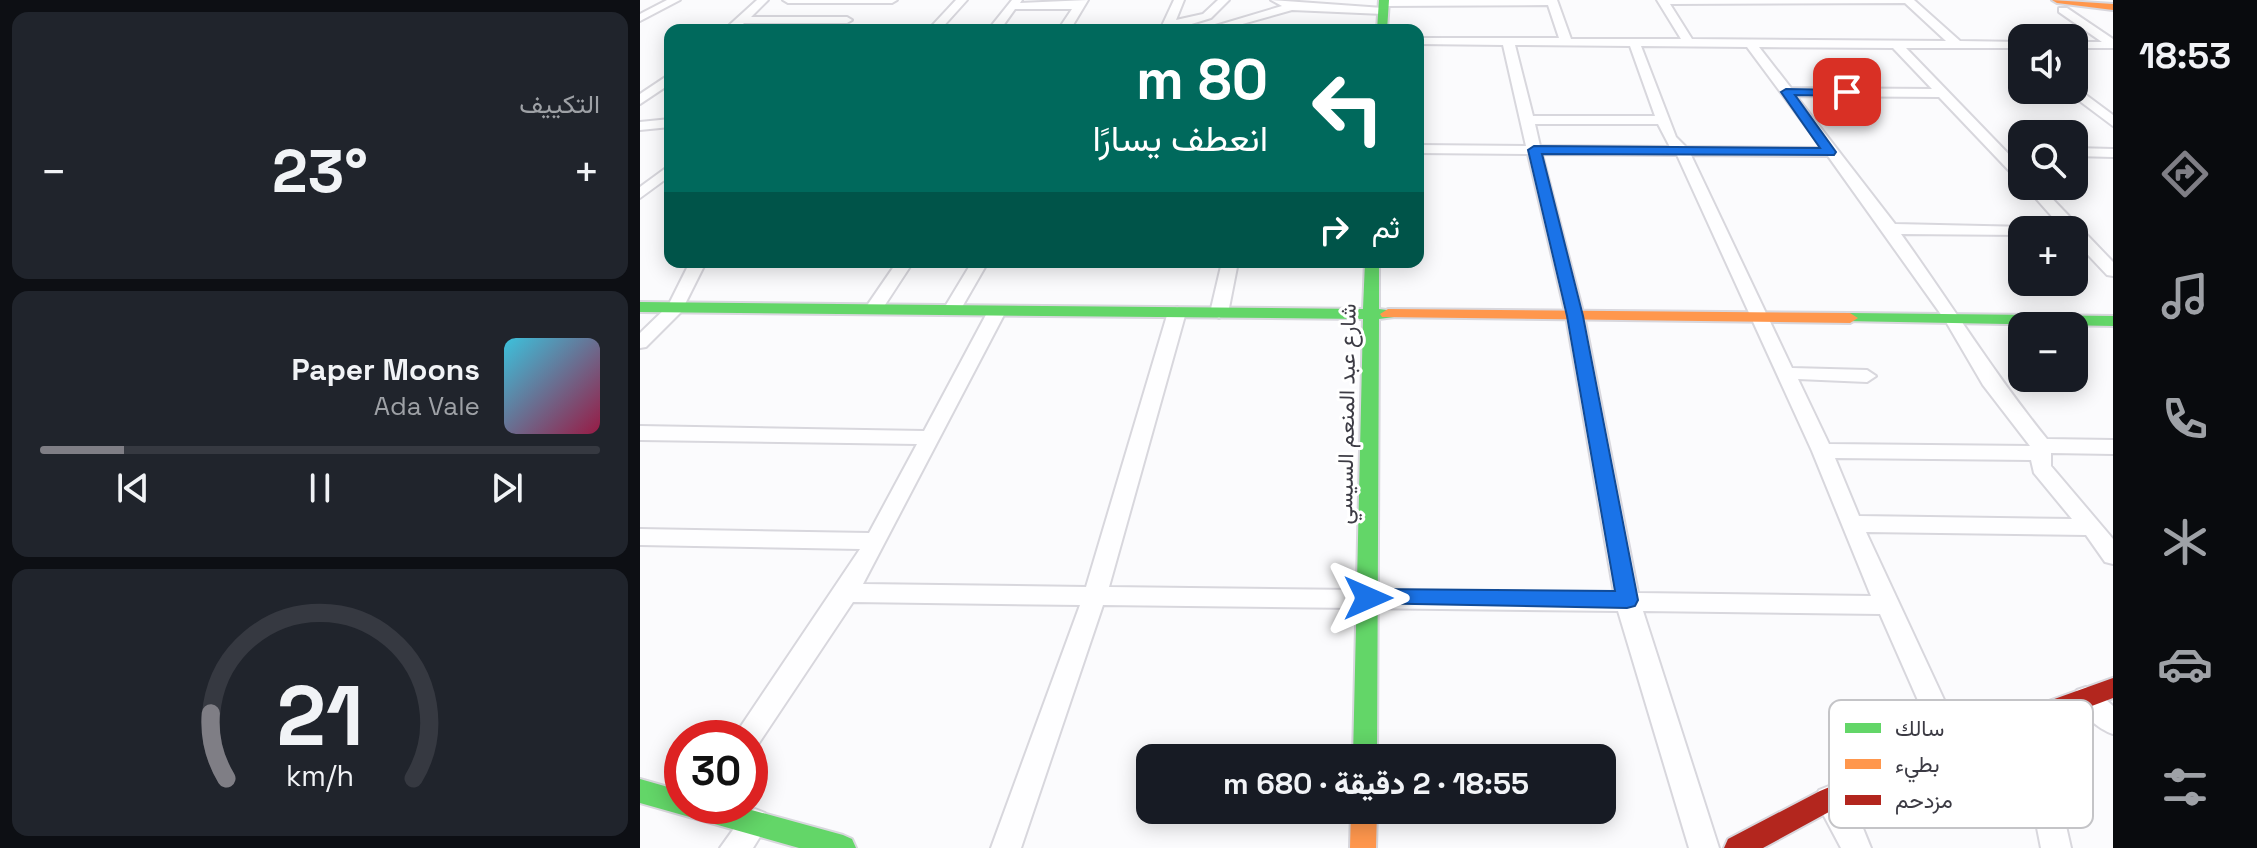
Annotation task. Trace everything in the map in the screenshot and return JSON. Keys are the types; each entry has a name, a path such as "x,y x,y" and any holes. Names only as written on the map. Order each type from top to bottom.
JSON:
{"street":[{"path":"640,18 675,0"},
{"path":"737,24 763,0"},
{"path":"788,0 892,0"},
{"path":"940,24 962,0"},
{"path":"1168,24 1179,0"},
{"path":"1182,24 1214,13 1224,0"},
{"path":"1276,0 1292,7"},
{"path":"1663,0 1908,0 1956,44"},
{"path":"1663,0 1689,43"},
{"path":"842,24 868,1"},
{"path":"1245,20 1292,7 1552,1 1566,42"},
{"path":"999,24 1015,3 1081,3"},
{"path":"1068,24 1081,3"},
{"path":"2060,5 2113,7"},
{"path":"2060,5 2113,44"},
{"path":"742,20 847,20"},
{"path":"1197,20 1204,24"},
{"path":"1424,41 2008,46"},
{"path":"1508,42 1575,316 1627,600 1704,848"},
{"path":"1634,42 1670,138 1682,151 1786,373 1930,700"},
{"path":"1750,43 1890,229 1954,320 1990,381 2040,449 2041,468 2055,488 2092,527 2113,556"},
{"path":"1896,44 1939,93 2008,161"},
{"path":"2088,45 2113,44"},
{"path":"640,100 664,82"},
{"path":"1786,92 1939,93"},
{"path":"2088,102 2113,122"},
{"path":"1527,120 1664,120"},
{"path":"640,126 664,124"},
{"path":"1424,149 1830,152"},
{"path":"1999,152 2008,152"},
{"path":"2088,152 2113,153"},
{"path":"640,194 664,174"},
{"path":"2045,200 2061,216"},
{"path":"1890,229 2008,230"},
{"path":"2088,245 2113,271"},
{"path":"640,343 675,308 695,268"},
{"path":"873,310 901,268"},
{"path":"952,310 976,268"},
{"path":"1219,313 1229,268"},
{"name":"شارع عبد المنعم السيسي","path":"1365,744 1372,268"},
{"path":"640,307 2113,321"},
{"path":"759,720 846,593 997,311"},
{"path":"1006,848 1095,595 1177,312"},
{"path":"1786,373 1867,376"},
{"path":"640,433 931,438"},
{"path":"1822,451 2113,447"},
{"path":"1851,524 2092,527"},
{"path":"640,537 876,541"},
{"path":"846,593 1887,605"},
{"path":"2080,700 2113,688"},
{"path":"2093,704 2113,723"},
{"path":"640,791 664,798"},
{"path":"1737,848 1829,799"},
{"path":"735,848 753,824"},
{"path":"762,824 843,848"},
{"path":"1363,846 1364,824"},
{"path":"1848,828 1856,848"},
{"path":"2052,828 2056,848"}],"traffic: fast":[{"path":"1382,24 1384,0"},
{"path":"1365,744 1372,268"},
{"path":"640,307 1388,314"},
{"path":"1850,318 2113,321"},
{"path":"640,791 664,798"},
{"path":"758,824 843,848"}],"traffic: slow":[{"path":"2057,0 2113,7"},
{"path":"1388,314 1850,318"},
{"path":"1363,848 1364,824"}],"traffic: jam":[{"path":"2080,700 2113,688"},
{"path":"1737,848 1829,799"}],"route":[{"path":"1368,598 1627,600 1575,316 1534,150 1830,152 1786,92 1847,92"}]}
